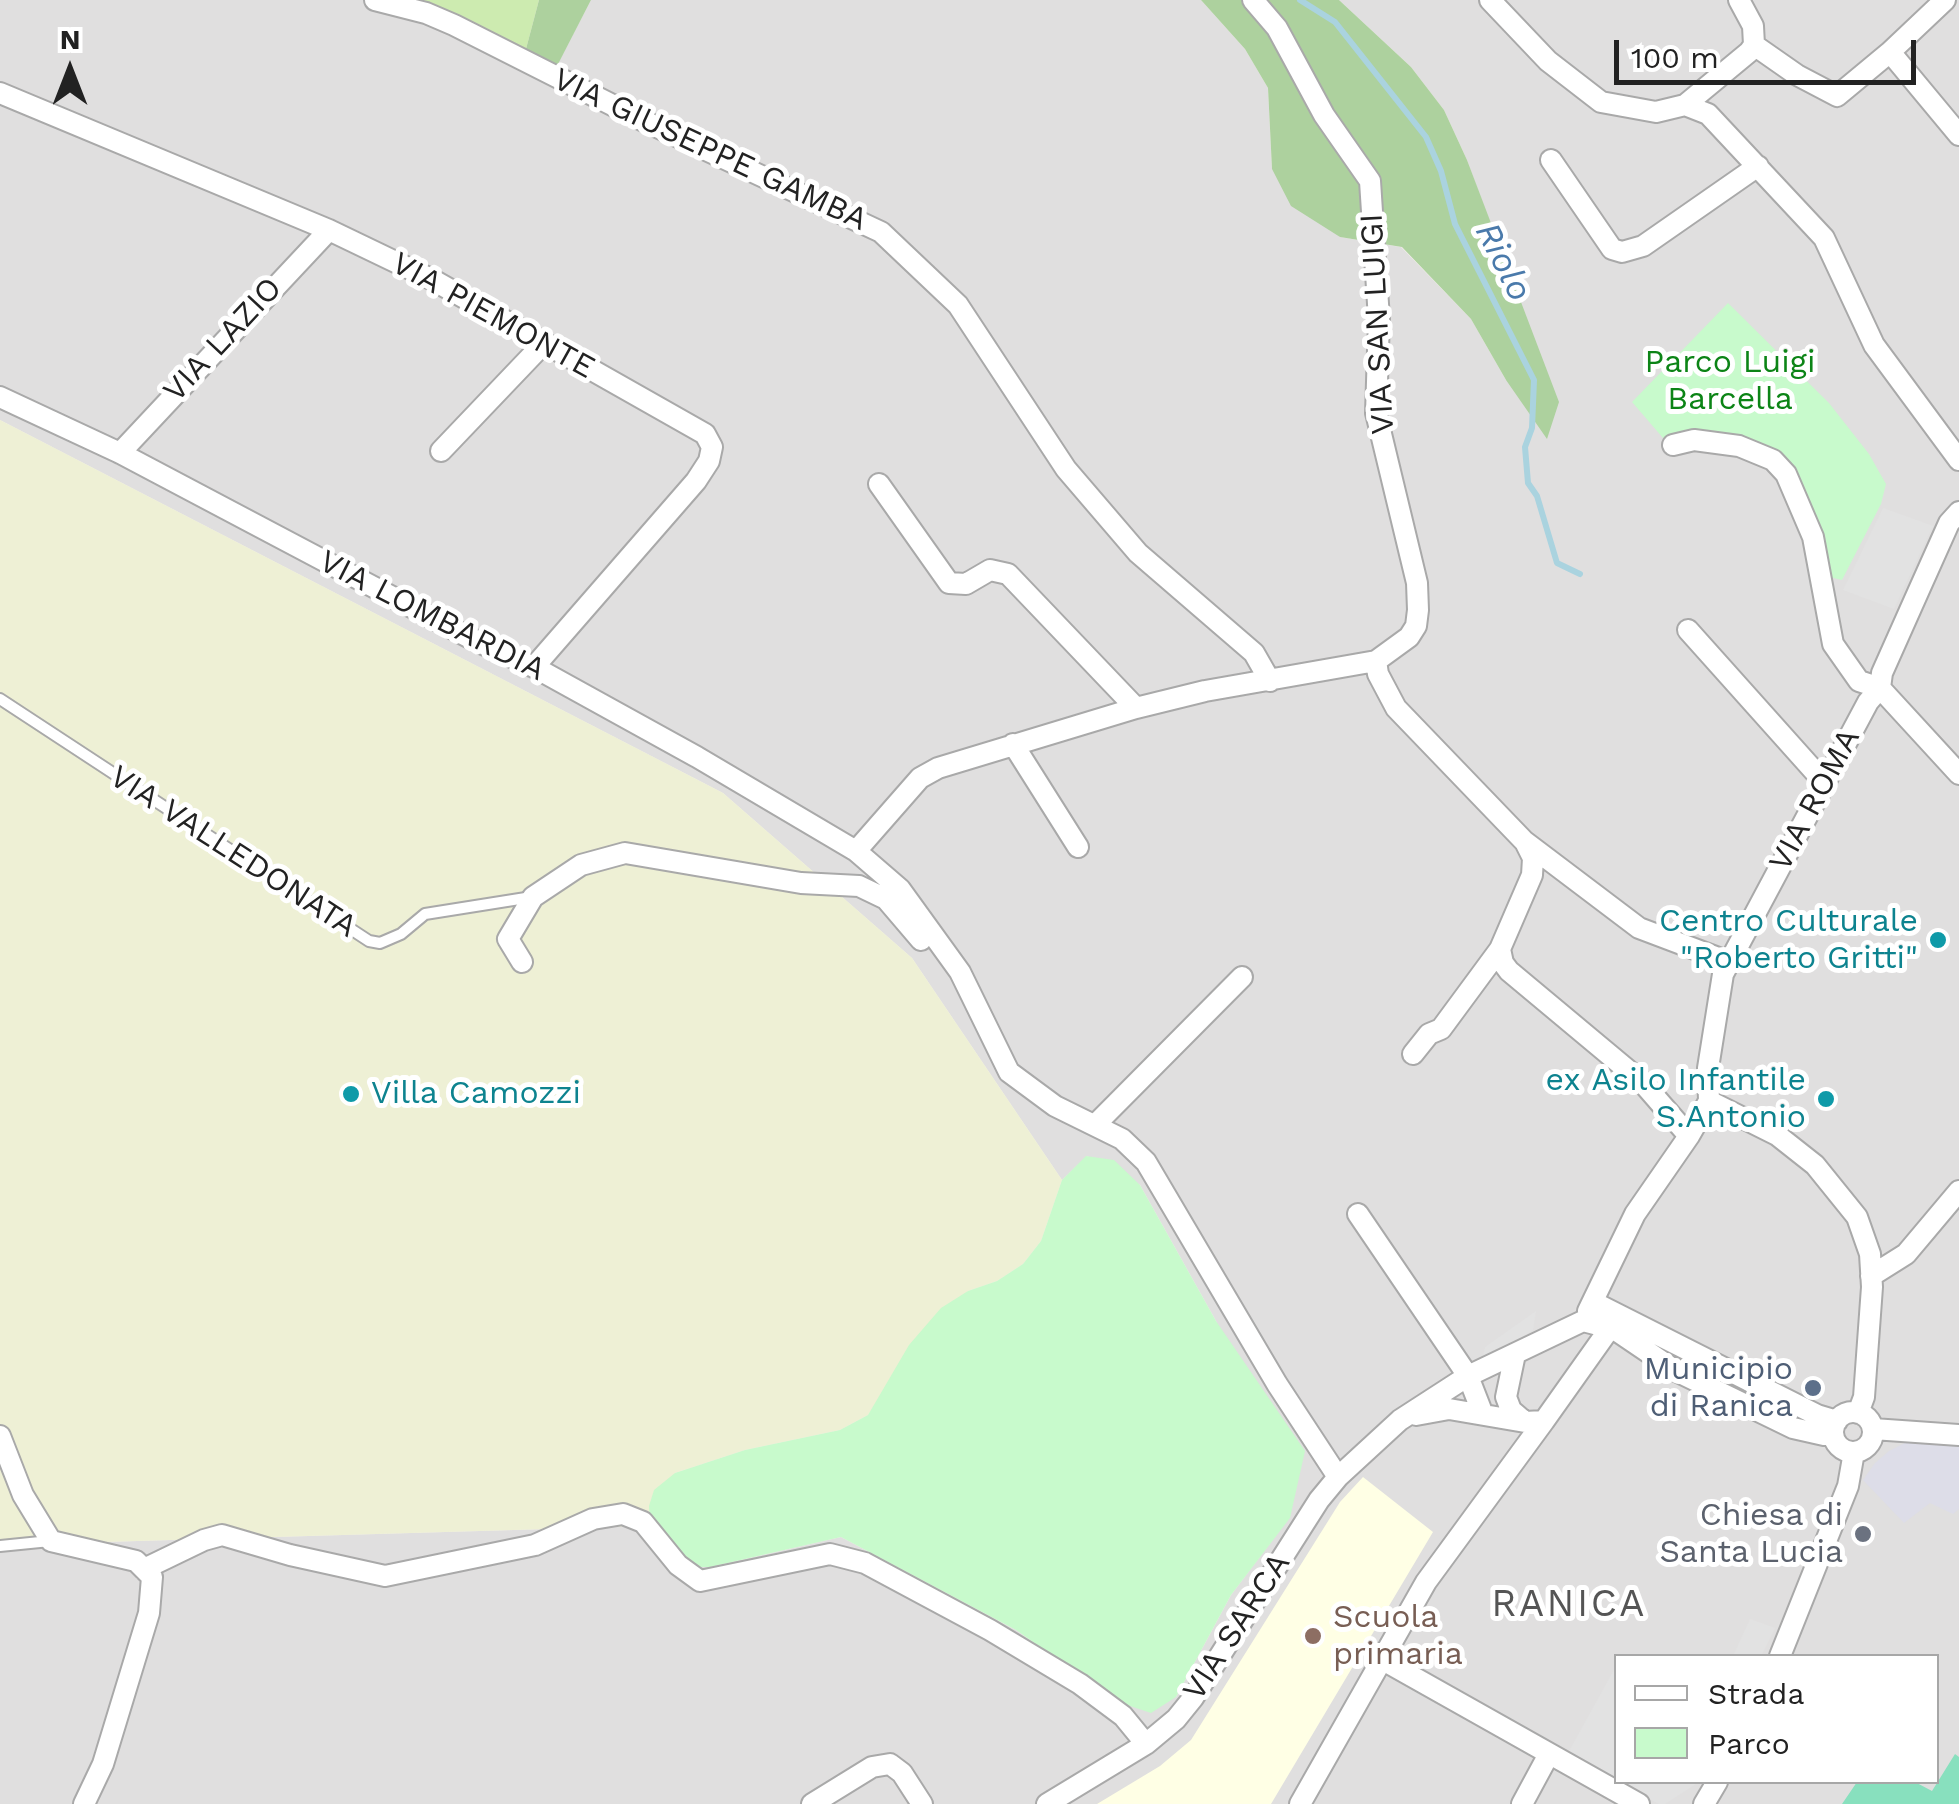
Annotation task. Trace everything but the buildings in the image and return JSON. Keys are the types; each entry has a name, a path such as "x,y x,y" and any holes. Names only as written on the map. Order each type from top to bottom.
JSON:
{"street":[{"name":"VIA GIUSEPPE GAMBA","path":"375,0 454,24 644,121 882,232 958,305 1066,469 1138,554 1254,653 1270,681"},
{"name":"VIA SAN LUIGI","path":"1253,0 1276,28 1324,115 1370,181 1379,319 1376,413 1417,584 1418,610 1416,626 1409,637 1376,661"},
{"path":"1490,0 1548,61 1600,102 1656,112 1685,104 1754,45 1754,26 1739,0"},
{"path":"1754,45 1796,75 1838,96 1945,0"},
{"path":"1890,52 1959,135"},
{"name":"VIA PIEMONTE","path":"0,93 330,230 433,280 705,434 712,447 709,461 696,481 534,667"},
{"path":"1685,104 1708,114 1824,238 1874,345 1959,460"},
{"path":"1551,160 1612,249 1622,252 1643,246 1758,166"},
{"name":"VIA LAZIO","path":"120,453 330,230"},
{"path":"441,451 544,343"},
{"name":"VIA LOMBARDIA","path":"0,397 120,453 472,639 534,667 697,756 856,851 900,889 960,972 1009,1072 1056,1106 1122,1139 1146,1162 1277,1384 1338,1477"},
{"path":"1673,445 1694,440 1738,446 1773,460 1786,474 1814,537 1833,644 1859,680 1880,688 1959,774"},
{"path":"879,484 949,583 966,584 990,570 1008,574 1136,708"},
{"name":"VIA ROMA","path":"1709,1101 1708,1068 1723,974 1824,782 1868,702 1880,688 1882,674 1949,523 1959,512"},
{"path":"1688,630 1824,782"},
{"path":"856,851 920,778 938,768 1205,691 1376,661 1378,674 1396,708 1524,840 1639,928 1729,962"},
{"path":"1013,744 1078,847"},
{"path":"1413,1054 1429,1034 1442,1029 1500,948 1532,874 1533,858 1524,840"},
{"path":"522,962 508,939 533,897 581,865 625,853 801,882 859,886 886,899 939,963 960,972"},
{"path":"1532,874 1563,870"},
{"path":"1500,948 1509,972 1642,1082 1689,1136"},
{"path":"1094,1126 1242,977"},
{"path":"1588,1311 1637,1210 1709,1101 1777,1135 1815,1165 1856,1217 1870,1254 1872,1276 1864,1398 1858,1412"},
{"path":"1872,1276 1906,1254 1959,1191"},
{"path":"1358,1214 1468,1376 1482,1412"},
{"path":"1588,1311 1676,1371 1794,1428 1824,1436 1843,1415 1858,1412"},
{"path":"1588,1311 1818,1414 1835,1427 1840,1446 1854,1452"},
{"name":"VIA SARCA","path":"1047,1804 1146,1744 1176,1720 1194,1698 1308,1517 1338,1477 1400,1420 1468,1376 1515,1354 1588,1311"},
{"path":"1300,1804 1426,1582 1534,1421 1610,1328"},
{"path":"1515,1354 1506,1397 1511,1410 1534,1421"},
{"path":"1400,1420 1449,1409 1534,1421"},
{"path":"1854,1452 1868,1444 1873,1429 1858,1412"},
{"path":"1873,1429 1959,1435"},
{"path":"0,1436 23,1495 52,1541 136,1561 152,1577 149,1613 102,1764 84,1804"},
{"path":"1781,1654 1848,1486 1854,1452"},
{"path":"144,1569 222,1535 385,1576 535,1545 593,1519 623,1514 643,1522 678,1565 700,1581 830,1554 865,1563 1080,1684 1123,1716 1146,1744"},
{"path":"1383,1660 1639,1804"},
{"path":"1522,1804 1549,1754"},
{"path":"812,1804 872,1766 890,1764 902,1772 922,1804"}],"lane":[{"name":"VIA VALLEDONATA","path":"0,699 368,942 380,943 401,934 425,914 533,897"},
{"path":"0,1546 52,1541"}],"shaded area":[{"path":"0,0 417,0 434,4 492,36 526,49 555,69 591,0 1201,0 1245,49 1268,88 1272,169 1340,237 1401,247 1471,319 1506,380 1499,248 1467,160 1444,110 1411,67 1339,0 1959,0 1959,1804 0,1804 0,1545 650,1526 710,1567 841,1537 1016,1630 1118,1702 1176,1697 1231,1595 1289,1518 1216,1321 1140,1185 1087,1156 1062,1180 912,958 723,793 0,420"},
{"path":"0,420 723,793 912,958 1062,1180 1041,1241 1023,1264 997,1281 968,1291 868,1415 840,1430 745,1450 675,1473 650,1526 0,1545"},
{"path":"1883,508 1933,526 1894,609 1843,590"},
{"path":"1536,1311 1533,1330 1481,1365 1485,1347"},
{"path":"1933,1437 1959,1440 1959,1509 1953,1514 1930,1503 1904,1523 1863,1480 1889,1451 1907,1442"},
{"name":"Scuola primaria","path":"1363,1477 1433,1532 1271,1804 1097,1804 1160,1766 1191,1740 1340,1502"},
{"path":"1750,1619 1775,1628 1762,1654 1734,1654"},
{"path":"1614,1670 1614,1780 1568,1753"},
{"path":"1622,1784 1696,1784 1659,1804"}],"green space":[{"path":"417,0 539,0 526,49 492,36 434,4"},
{"path":"539,0 591,0 555,70 526,49"},
{"path":"1201,0 1339,0 1411,67 1444,110 1467,160 1559,402 1547,439 1506,380 1471,319 1402,247 1340,237 1291,206 1272,169 1268,88 1245,49"},
{"name":"Parco Luigi Barcella","path":"1728,303 1829,403 1869,454 1886,484 1881,504 1842,580 1829,577 1781,459 1682,435 1663,438 1632,402"},
{"path":"1086,1156 1114,1160 1140,1185 1216,1321 1305,1451 1290,1518 1231,1595 1176,1697 1151,1713 1118,1702 1016,1630 841,1537 710,1567 679,1561 650,1526 649,1506 654,1490 675,1473 745,1450 840,1430 868,1415 909,1345 941,1308 1023,1264 1041,1241 1062,1180"},
{"path":"1955,1754 1959,1757 1959,1804 1842,1804 1856,1784 1919,1784 1932,1791"}],"waterway":[{"name":"Riolo","path":"1300,0 1335,22 1426,137 1441,171 1455,224 1534,380 1532,428 1525,447 1528,483 1537,496 1557,563 1580,574"}],"place":[{"name":"Centro Culturale \"Roberto Gritti\"","path":"1938,940"},
{"name":"Villa Camozzi","path":"351,1094"},
{"name":"ex Asilo Infantile S.Antonio","path":"1826,1099"},
{"name":"Municipio di Ranica","path":"1813,1388"},
{"name":"Chiesa di Santa Lucia","path":"1863,1534"},
{"name":"Scuola primaria","path":"1313,1636"}],"district":[{"name":"RANICA","path":"1569,1605"}]}
